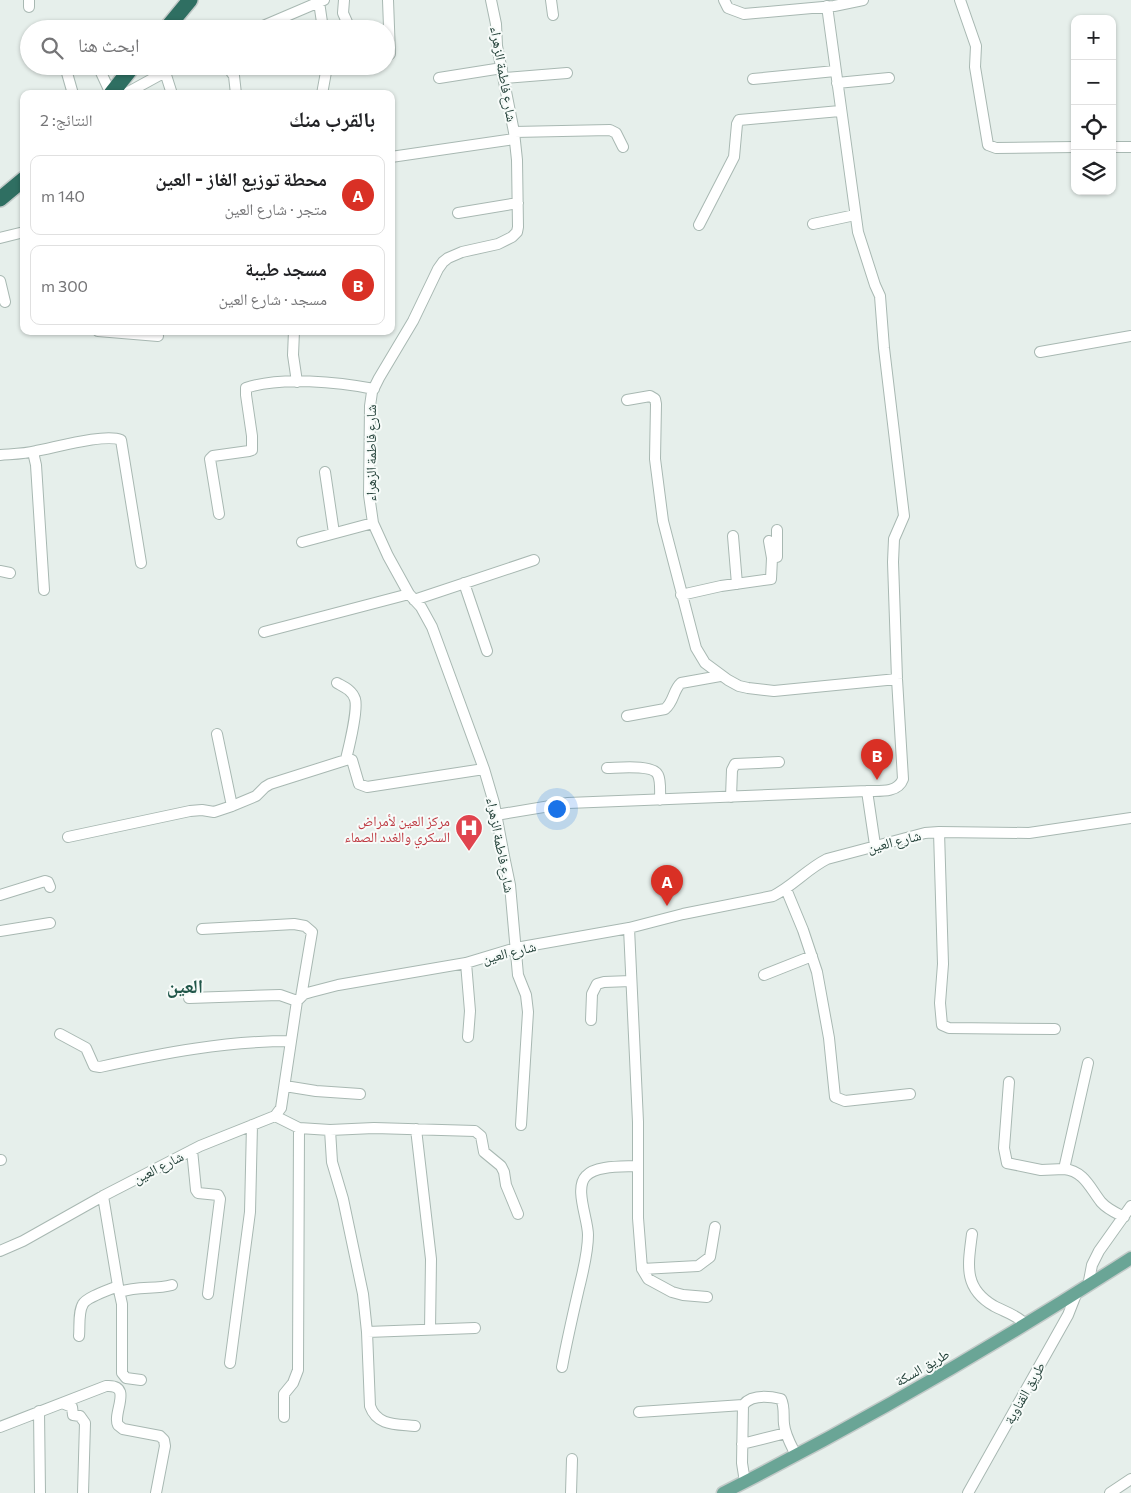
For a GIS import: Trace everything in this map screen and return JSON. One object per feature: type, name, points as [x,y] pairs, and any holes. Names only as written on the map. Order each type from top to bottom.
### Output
[{"type":"highway","points":[[174,20],[190,1]]},
{"type":"highway","points":[[114,90],[126,75]]},
{"type":"highway","points":[[0,199],[20,182]]},
{"type":"main road","name":"طريق السكة","points":[[723,1493],[796,1455],[925,1383],[1083,1289],[1131,1258]]},
{"type":"street","points":[[344,0],[343,13],[346,20]]},
{"type":"street","points":[[388,0],[389,20]]},
{"type":"street","name":"شارع فاطمة الزهراء","points":[[491,0],[517,160],[518,227],[512,237],[498,244],[462,252],[448,258],[438,269],[413,322],[374,389],[370,406],[369,495],[373,523],[388,556],[432,626],[484,769],[496,815],[510,885],[518,975],[526,994],[528,1012],[521,1125]]},
{"type":"street","points":[[552,0],[553,15]]},
{"type":"street","points":[[724,0],[728,8],[744,14],[827,6],[863,0]]},
{"type":"street","points":[[960,0],[976,46],[975,68],[988,145],[996,148],[1071,147]]},
{"type":"street","points":[[277,20],[321,1],[322,20]]},
{"type":"street","points":[[496,815],[568,803],[867,792],[893,790],[901,784],[903,779],[897,679],[894,539],[904,516],[885,358],[880,296],[858,232],[827,6]]},
{"type":"street","points":[[754,79],[835,71]]},
{"type":"street","points":[[439,78],[503,73],[567,73]]},
{"type":"street","points":[[68,75],[72,90]]},
{"type":"street","points":[[102,75],[109,90]]},
{"type":"street","points":[[132,90],[160,75]]},
{"type":"street","points":[[166,75],[171,90]]},
{"type":"street","points":[[233,75],[236,90]]},
{"type":"street","points":[[323,90],[325,75]]},
{"type":"street","points":[[837,83],[889,78]]},
{"type":"street","points":[[699,225],[734,157],[739,120],[840,111]]},
{"type":"street","points":[[395,156],[514,135],[610,130],[616,133],[624,147]]},
{"type":"street","points":[[1116,147],[1131,147]]},
{"type":"street","points":[[458,213],[518,203]]},
{"type":"street","points":[[813,224],[855,215]]},
{"type":"street","points":[[0,236],[20,233]]},
{"type":"street","points":[[0,281],[5,302]]},
{"type":"street","points":[[146,335],[158,336]]},
{"type":"street","points":[[294,335],[293,355],[297,382]]},
{"type":"street","points":[[1040,352],[1131,336]]},
{"type":"street","points":[[219,514],[210,459],[216,455],[249,452],[252,450],[246,388],[261,384],[324,382],[374,389]]},
{"type":"street","points":[[627,400],[650,396],[655,399],[655,459],[663,522],[692,636],[700,657],[705,663],[720,676],[739,686],[758,690],[774,691],[897,679]]},
{"type":"street","points":[[0,455],[33,452],[110,438],[121,440],[141,563]]},
{"type":"street","points":[[33,452],[36,465],[44,590]]},
{"type":"street","points":[[324,472],[334,534]]},
{"type":"street","points":[[302,542],[373,523]]},
{"type":"street","points":[[681,595],[775,578],[777,574],[777,530]]},
{"type":"street","points":[[733,536],[737,584]]},
{"type":"street","points":[[769,541],[772,558],[771,579]]},
{"type":"street","points":[[264,632],[412,597],[464,583],[534,560]]},
{"type":"street","points":[[464,583],[487,651]]},
{"type":"street","points":[[627,716],[665,709],[670,705],[676,687],[681,682],[720,676]]},
{"type":"street","points":[[337,683],[349,689],[355,699],[352,733],[346,759]]},
{"type":"street","points":[[217,734],[232,806]]},
{"type":"street","points":[[68,837],[190,811],[214,812],[256,796],[270,784],[346,759],[352,760],[359,784],[367,788],[484,769]]},
{"type":"street","points":[[731,797],[732,770],[735,764],[779,762]]},
{"type":"street","points":[[607,768],[645,768],[655,771],[658,776],[660,800]]},
{"type":"street","points":[[867,792],[876,845]]},
{"type":"street","name":"شارع العين","points":[[299,999],[311,992],[338,985],[466,963],[516,948],[629,928],[683,914],[766,898],[786,889],[816,864],[827,859],[925,833],[1029,834],[1131,818]]},
{"type":"street","points":[[939,832],[943,964],[940,997],[942,1025],[949,1028],[1055,1029]]},
{"type":"street","points":[[0,894],[45,881],[48,882],[50,887]]},
{"type":"street","points":[[786,889],[817,972],[829,1038],[835,1097],[845,1100],[910,1094]]},
{"type":"street","points":[[0,931],[50,923]]},
{"type":"street","points":[[202,929],[294,924],[305,926],[312,932],[291,1041],[281,1108],[275,1116],[298,1128],[475,1131],[481,1136],[484,1152],[501,1166],[506,1185],[518,1214]]},
{"type":"street","points":[[629,928],[638,1112],[638,1218],[642,1270],[648,1279],[672,1292],[707,1297]]},
{"type":"street","points":[[764,975],[812,956]]},
{"type":"street","points":[[466,963],[470,1011],[468,1037]]},
{"type":"street","points":[[591,1020],[592,994],[597,984],[631,981]]},
{"type":"street","points":[[189,998],[280,995],[299,999]]},
{"type":"street","points":[[60,1034],[86,1048],[94,1066],[100,1067],[187,1049],[241,1042],[291,1041]]},
{"type":"street","points":[[1064,1169],[1088,1063]]},
{"type":"street","points":[[1009,1082],[1004,1148],[1007,1163],[1041,1170],[1070,1169],[1080,1174],[1102,1203],[1124,1218]]},
{"type":"street","points":[[285,1086],[316,1091],[360,1094]]},
{"type":"street","name":"شارع العين","points":[[0,1251],[23,1241],[103,1196],[192,1150],[275,1116]]},
{"type":"street","points":[[230,1363],[250,1212],[252,1125]]},
{"type":"street","points":[[284,1416],[284,1394],[293,1383],[298,1370],[298,1128]]},
{"type":"street","points":[[416,1129],[431,1260],[430,1330]]},
{"type":"street","points":[[330,1130],[332,1162],[341,1193],[363,1294],[367,1332],[369,1400],[372,1411],[379,1420],[384,1422],[415,1426]]},
{"type":"street","points":[[192,1150],[196,1190],[198,1193],[218,1195],[220,1199],[208,1294]]},
{"type":"street","points":[[562,1366],[587,1253],[588,1229],[582,1201],[584,1178],[596,1169],[638,1166]]},
{"type":"street","points":[[103,1196],[123,1310],[122,1373],[126,1378],[141,1380]]},
{"type":"street","name":"طريق القناوية","points":[[968,1493],[1083,1289],[1099,1251],[1131,1206]]},
{"type":"street","points":[[642,1270],[698,1266],[710,1257],[715,1227]]},
{"type":"street","points":[[972,1234],[968,1268],[971,1282],[984,1299],[1025,1324]]},
{"type":"street","points":[[79,1336],[81,1310],[83,1304],[88,1300],[119,1289],[172,1285]]},
{"type":"street","points":[[367,1332],[475,1328]]},
{"type":"street","points":[[0,1427],[106,1386],[114,1386],[118,1389],[121,1397],[116,1416],[118,1426],[123,1429],[160,1436],[164,1440],[165,1446],[156,1493]]},
{"type":"street","points":[[745,1482],[742,1468],[742,1444],[743,1405],[747,1400],[754,1397],[781,1399],[786,1434],[796,1455]]},
{"type":"street","points":[[62,1403],[72,1407],[73,1415],[80,1416],[85,1423],[84,1493]]},
{"type":"street","points":[[639,1412],[743,1405]]},
{"type":"street","points":[[39,1411],[40,1493]]},
{"type":"street","points":[[742,1444],[786,1434]]},
{"type":"street","points":[[571,1493],[572,1459]]},
{"type":"street","points":[[1110,1493],[1131,1480]]},
{"type":"place","name":"مسجد طيبة","points":[[877,780]]},
{"type":"place","name":"مركز العين لأمراض السكري والغدد الصماء","points":[[469,852]]},
{"type":"place","name":"محطة توزيع الغاز - العين","points":[[667,906]]},
{"type":"district","name":"العين","points":[[185,985]]}]
